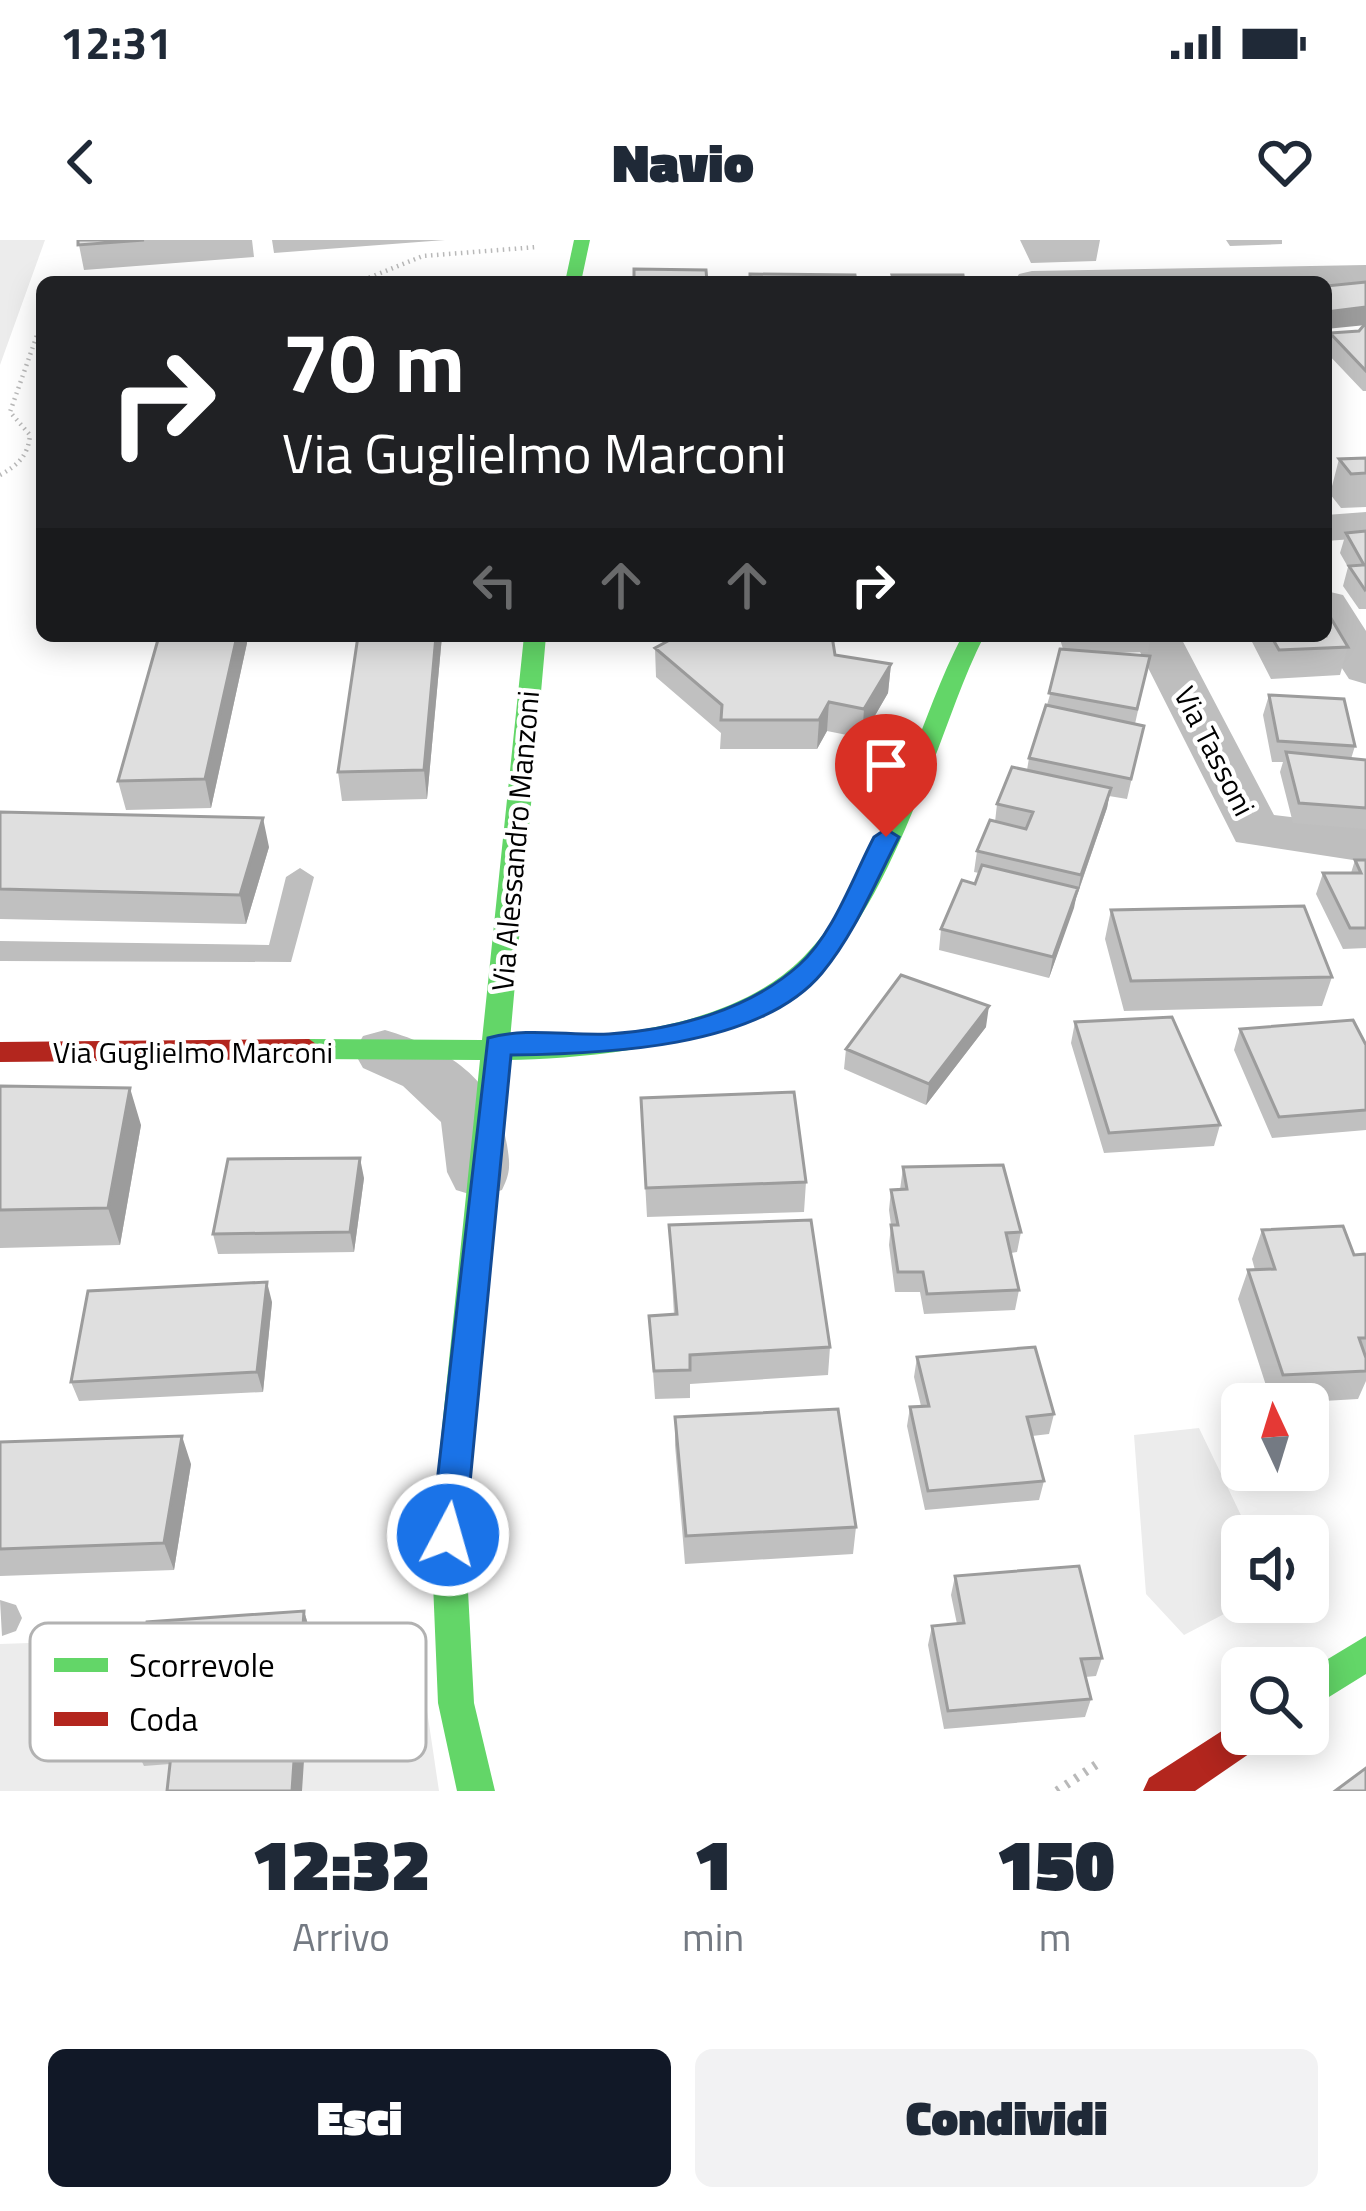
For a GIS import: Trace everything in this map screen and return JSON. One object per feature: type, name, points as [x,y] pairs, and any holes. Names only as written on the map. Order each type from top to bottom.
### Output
[{"type":"street","points":[[575,276],[581,243]]},
{"type":"street","points":[[1332,277],[1366,276]]},
{"type":"street","points":[[1332,528],[1366,525]]},
{"type":"street","points":[[1332,615],[1366,669]]},
{"type":"street","name":"Via Alessandro Manzoni","points":[[476,1791],[456,1703],[448,1535],[534,642]]},
{"type":"street","name":"Via Guglielmo Marconi","points":[[0,1052],[386,1052],[613,1043],[695,1030],[756,1007],[810,971],[835,936],[904,804],[954,671],[970,642]]},
{"type":"street","name":"Via Tassoni","points":[[1159,642],[1256,830],[1366,844]]},
{"type":"street","name":"Via Guglielmo Marconi","points":[[386,1052],[475,1019],[502,964]]},
{"type":"street","name":"Via Alessandro Manzoni","points":[[386,1052],[425,1070],[471,1113],[482,1190]]},
{"type":"street","points":[[1329,1678],[1366,1653]]},
{"type":"street","points":[[1162,1791],[1221,1751]]},
{"type":"lane","points":[[0,951],[281,955],[300,877]]},
{"type":"path","points":[[369,276],[397,260],[426,252],[581,243]]},
{"type":"path","points":[[0,476],[20,464],[30,450],[30,435],[10,412],[36,338]]},
{"type":"shaded area","points":[[0,240],[45,240],[0,365]]},
{"type":"shaded area","points":[[1199,1428],[1221,1474],[1221,1491],[1229,1491],[1241,1515],[1221,1515],[1221,1616],[1184,1635],[1146,1594],[1134,1435]]},
{"type":"shaded area","points":[[30,1643],[30,1761],[426,1761],[426,1704],[439,1791],[0,1791],[0,1644]]},
{"type":"building","points":[[78,240],[144,240],[78,245]]},
{"type":"building","points":[[634,269],[706,270],[706,276],[634,276]]},
{"type":"building","points":[[750,274],[855,276],[750,276]]},
{"type":"building","points":[[1366,282],[1366,307],[1332,311],[1332,285]]},
{"type":"building","points":[[1366,325],[1366,371],[1332,335],[1359,331]]},
{"type":"building","points":[[1366,458],[1366,473],[1351,474],[1339,459]]},
{"type":"building","points":[[1366,531],[1365,590],[1349,566],[1364,565],[1346,533]]},
{"type":"building","points":[[1332,620],[1348,647],[1279,650],[1274,642],[1332,642]]},
{"type":"building","points":[[157,642],[236,642],[205,779],[118,781]]},
{"type":"building","points":[[357,642],[435,642],[424,770],[338,772]]},
{"type":"building","points":[[666,642],[833,642],[835,655],[891,664],[864,709],[829,702],[819,720],[721,720],[722,705],[655,648]]},
{"type":"building","points":[[1060,649],[1150,656],[1137,709],[1049,693]]},
{"type":"building","points":[[1269,695],[1344,699],[1355,746],[1278,741]]},
{"type":"building","points":[[1046,705],[1144,726],[1131,779],[1029,758]]},
{"type":"building","points":[[1286,752],[1366,760],[1366,808],[1299,803]]},
{"type":"building","points":[[1012,767],[1111,788],[1081,875],[977,851],[990,820],[1026,829],[1033,812],[997,804]]},
{"type":"building","points":[[0,812],[263,818],[240,895],[0,889]]},
{"type":"building","points":[[1355,860],[1366,860],[1366,928],[1350,928],[1323,873],[1361,873]]},
{"type":"building","points":[[982,865],[1078,888],[1053,957],[941,929],[962,880],[975,884]]},
{"type":"building","points":[[1304,906],[1332,977],[1131,981],[1111,910]]},
{"type":"building","points":[[901,975],[989,1006],[929,1084],[846,1049]]},
{"type":"building","points":[[1172,1017],[1220,1125],[1109,1133],[1075,1022]]},
{"type":"building","points":[[1353,1020],[1366,1045],[1366,1110],[1279,1117],[1240,1029]]},
{"type":"building","points":[[0,1086],[130,1088],[108,1208],[0,1210]]},
{"type":"building","points":[[794,1092],[806,1182],[646,1188],[641,1098]]},
{"type":"building","points":[[360,1158],[350,1232],[213,1234],[228,1159]]},
{"type":"building","points":[[1003,1165],[1021,1232],[1006,1233],[1019,1290],[927,1294],[923,1272],[898,1272],[891,1225],[898,1225],[891,1190],[907,1189],[903,1167]]},
{"type":"building","points":[[811,1220],[830,1347],[690,1355],[690,1370],[654,1371],[649,1316],[677,1314],[669,1225]]},
{"type":"building","points":[[1343,1226],[1354,1255],[1366,1254],[1366,1338],[1359,1338],[1366,1371],[1283,1375],[1248,1270],[1275,1269],[1262,1230]]},
{"type":"building","points":[[267,1282],[257,1372],[71,1382],[88,1291]]},
{"type":"building","points":[[1035,1347],[1054,1414],[1027,1417],[1044,1481],[928,1491],[910,1407],[929,1406],[917,1357]]},
{"type":"building","points":[[838,1409],[856,1527],[686,1536],[675,1417]]},
{"type":"building","points":[[182,1436],[164,1543],[0,1549],[0,1442]]},
{"type":"building","points":[[1079,1566],[1102,1658],[1081,1659],[1091,1699],[948,1711],[932,1626],[964,1623],[955,1576]]},
{"type":"building","points":[[304,1611],[303,1623],[147,1622]]},
{"type":"building","points":[[170,1761],[294,1761],[292,1791],[167,1791]]},
{"type":"building","points":[[1366,1768],[1366,1791],[1335,1791]]},
{"type":"traffic: fast","points":[[574,276],[582,240]]},
{"type":"traffic: fast","points":[[476,1791],[456,1703],[448,1535],[534,642]]},
{"type":"traffic: fast","points":[[309,1049],[517,1050],[594,1045],[669,1033],[737,1013],[794,981],[835,936],[871,872],[970,642]]},
{"type":"traffic: fast","points":[[1329,1678],[1366,1653]]},
{"type":"traffic: jam","points":[[0,1052],[309,1049]]},
{"type":"traffic: jam","points":[[1162,1791],[1221,1751]]},
{"type":"route","points":[[448,1535],[498,1046],[613,1043],[695,1030],[756,1007],[810,971],[835,936],[886,837]]}]
